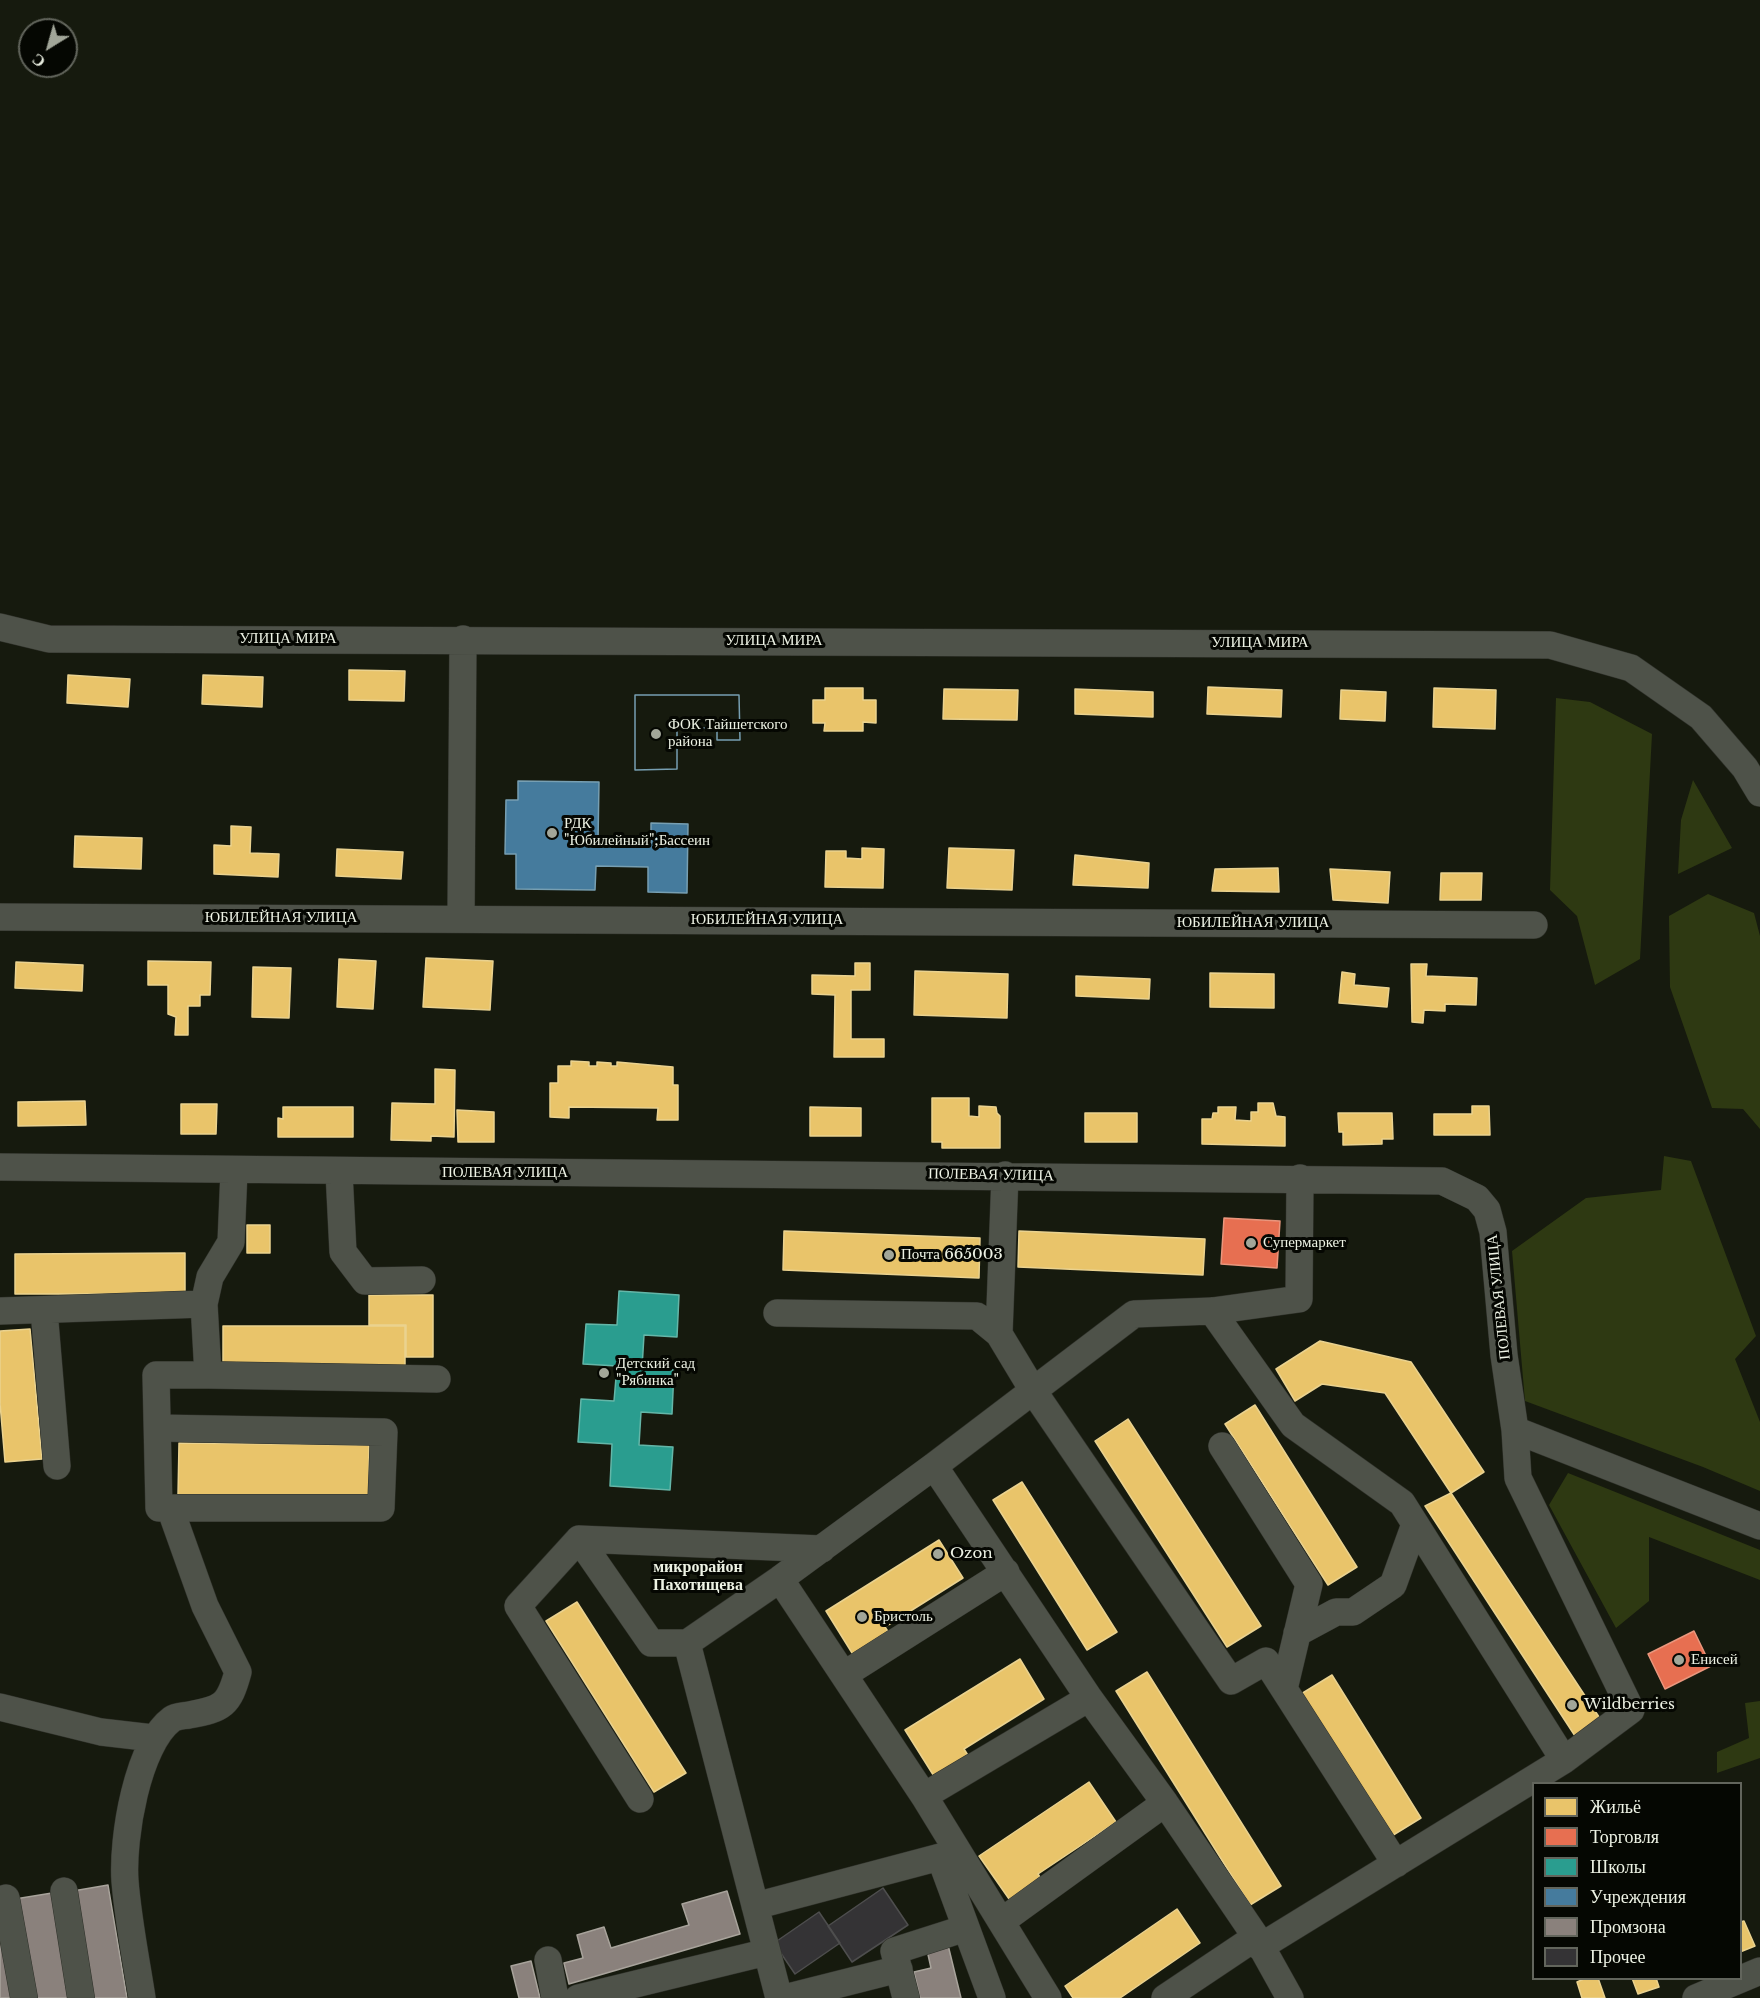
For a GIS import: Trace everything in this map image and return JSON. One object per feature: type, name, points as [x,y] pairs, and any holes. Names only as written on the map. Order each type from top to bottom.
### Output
[{"type":"street","name":"УЛИЦА МИРА","points":[[0,627],[49,639],[1550,645],[1631,668],[1701,717],[1745,768],[1760,793]]},
{"type":"street","points":[[461,918],[463,639]]},
{"type":"street","name":"ЮБИЛЕЙНАЯ УЛИЦА","points":[[0,917],[1534,925]]},
{"type":"street","name":"ПОЛЕВАЯ УЛИЦА","points":[[0,1167],[1442,1181],[1477,1198],[1487,1210],[1493,1232],[1504,1355],[1515,1430],[1518,1478],[1631,1710],[1564,1760]]},
{"type":"street","points":[[208,1375],[204,1304],[210,1276],[231,1242],[234,1171]]},
{"type":"street","points":[[339,1172],[343,1252],[365,1281],[422,1280]]},
{"type":"street","points":[[999,1334],[1005,1175]]},
{"type":"street","points":[[579,1539],[651,1643],[687,1643],[780,1580],[1034,1392],[1134,1314],[1212,1311],[1299,1299],[1300,1178]]},
{"type":"street","points":[[0,1311],[204,1304]]},
{"type":"street","points":[[44,1310],[57,1466]]},
{"type":"street","points":[[1165,1998],[1396,1864],[1564,1760],[1402,1503],[1293,1425],[1212,1311]]},
{"type":"street","points":[[777,1313],[976,1316],[999,1334],[1034,1392],[1232,1681],[1266,1661],[1396,1864]]},
{"type":"street","points":[[158,1428],[384,1432],[381,1508],[159,1508],[156,1375],[437,1379]]},
{"type":"street","points":[[1515,1430],[1760,1527]]},
{"type":"street","points":[[1222,1446],[1309,1584],[1284,1689]]},
{"type":"street","points":[[934,1466],[1089,1698],[1165,1803],[1258,1942],[1290,1998]]},
{"type":"street","points":[[142,1998],[125,1879],[130,1812],[142,1767],[153,1738],[173,1718],[212,1711],[231,1698],[238,1672],[205,1606],[170,1508]]},
{"type":"street","points":[[1297,1633],[1336,1611],[1353,1612],[1393,1585],[1415,1524]]},
{"type":"street","points":[[579,1539],[822,1549]]},
{"type":"street","points":[[579,1539],[518,1606],[640,1799]]},
{"type":"street","points":[[845,1674],[1006,1572]]},
{"type":"street","points":[[780,1580],[845,1674],[924,1796],[1048,1998]]},
{"type":"street","points":[[687,1643],[779,1998]]},
{"type":"street","points":[[924,1796],[1089,1698]]},
{"type":"street","points":[[0,1707],[101,1732],[153,1738]]},
{"type":"street","points":[[1002,1921],[1165,1803]]},
{"type":"street","points":[[755,1906],[940,1857],[992,1998]]},
{"type":"street","points":[[64,1891],[81,1998]]},
{"type":"street","points":[[6,1898],[24,1998]]},
{"type":"street","points":[[906,1998],[894,1951],[966,1928]]},
{"type":"street","points":[[579,1998],[767,1952]]},
{"type":"street","points":[[548,1960],[555,1998]]},
{"type":"street","points":[[784,1998],[899,1969]]},
{"type":"street","points":[[1742,1978],[1760,1971]]},
{"type":"street","points":[[1695,1998],[1738,1980]]},
{"type":"green space","points":[[1556,698],[1590,702],[1652,734],[1640,959],[1595,985],[1577,916],[1550,890]]},
{"type":"green space","points":[[1693,780],[1732,848],[1678,874],[1681,820]]},
{"type":"green space","points":[[1708,894],[1754,913],[1760,936],[1760,1129],[1743,1109],[1712,1108],[1670,987],[1669,916]]},
{"type":"green space","points":[[1664,1156],[1691,1161],[1756,1336],[1735,1359],[1760,1422],[1760,1491],[1703,1467],[1525,1401],[1512,1251],[1586,1198],[1661,1190]]},
{"type":"green space","points":[[1568,1473],[1760,1550],[1760,1580],[1649,1537],[1649,1601],[1616,1628],[1549,1505]]},
{"type":"green space","points":[[1760,1701],[1760,1758],[1717,1773],[1717,1752],[1749,1738],[1745,1703]]},
{"type":"building: Жильё","points":[[349,670],[405,671],[404,701],[349,700]]},
{"type":"building: Жильё","points":[[68,675],[130,679],[128,707],[67,703]]},
{"type":"building: Жильё","points":[[203,675],[263,677],[262,707],[202,704]]},
{"type":"building: Жильё","points":[[1208,687],[1282,690],[1281,717],[1207,714]]},
{"type":"building: Жильё","points":[[825,688],[863,688],[863,700],[876,700],[876,723],[863,722],[863,731],[824,731],[825,723],[813,723],[813,700],[825,700]]},
{"type":"building: Жильё","points":[[1434,688],[1496,690],[1495,729],[1433,727]]},
{"type":"building: Жильё","points":[[944,689],[1018,690],[1017,720],[943,719]]},
{"type":"building: Жильё","points":[[1075,689],[1153,692],[1153,717],[1075,714]]},
{"type":"building: Жильё","points":[[1341,690],[1386,692],[1385,721],[1340,719]]},
{"type":"building: Жильё","points":[[231,826],[251,827],[250,853],[279,854],[278,877],[214,874],[214,845],[231,846]]},
{"type":"building: Жильё","points":[[75,836],[142,838],[141,869],[74,867]]},
{"type":"building: Жильё","points":[[862,848],[884,849],[883,888],[825,887],[826,851],[846,851],[846,858],[862,859]]},
{"type":"building: Жильё","points":[[949,848],[1014,850],[1012,890],[947,888]]},
{"type":"building: Жильё","points":[[337,849],[403,852],[401,879],[336,876]]},
{"type":"building: Жильё","points":[[1075,855],[1149,863],[1148,888],[1073,885]]},
{"type":"building: Жильё","points":[[1278,868],[1279,892],[1212,891],[1215,869]]},
{"type":"building: Жильё","points":[[1330,869],[1390,872],[1388,903],[1333,900]]},
{"type":"building: Жильё","points":[[1441,873],[1482,873],[1481,900],[1440,900]]},
{"type":"building: Жильё","points":[[426,958],[493,961],[490,1010],[423,1007]]},
{"type":"building: Жильё","points":[[339,959],[376,961],[373,1009],[337,1007]]},
{"type":"building: Жильё","points":[[148,961],[211,962],[210,995],[200,995],[200,1006],[188,1006],[188,1035],[175,1035],[176,1017],[168,1014],[168,985],[148,985]]},
{"type":"building: Жильё","points":[[16,962],[83,965],[82,991],[15,988]]},
{"type":"building: Жильё","points":[[855,963],[870,963],[870,990],[851,990],[851,1039],[884,1039],[884,1057],[834,1057],[835,995],[812,994],[812,975],[855,976]]},
{"type":"building: Жильё","points":[[1411,964],[1427,964],[1426,976],[1477,978],[1476,1005],[1445,1004],[1445,1011],[1424,1010],[1423,1023],[1412,1022]]},
{"type":"building: Жильё","points":[[253,967],[291,968],[289,1018],[252,1017]]},
{"type":"building: Жильё","points":[[915,971],[1008,974],[1007,1018],[914,1015]]},
{"type":"building: Жильё","points":[[1342,972],[1355,974],[1354,985],[1389,988],[1387,1007],[1339,1003]]},
{"type":"building: Жильё","points":[[1210,973],[1274,974],[1274,1008],[1210,1007]]},
{"type":"building: Жильё","points":[[1076,976],[1150,979],[1149,999],[1076,996]]},
{"type":"building: Жильё","points":[[571,1061],[589,1062],[589,1066],[597,1066],[597,1062],[617,1066],[617,1062],[673,1067],[673,1085],[678,1085],[678,1120],[657,1120],[658,1108],[569,1107],[569,1118],[550,1117],[550,1083],[558,1083],[558,1066],[571,1066]]},
{"type":"building: Жильё","points":[[435,1069],[455,1070],[454,1137],[431,1136],[431,1141],[391,1140],[392,1103],[435,1104]]},
{"type":"building: Жильё","points":[[932,1098],[969,1098],[969,1116],[979,1117],[979,1106],[996,1107],[1000,1116],[1000,1148],[942,1148],[942,1142],[932,1142]]},
{"type":"building: Жильё","points":[[85,1101],[86,1125],[18,1126],[18,1102]]},
{"type":"building: Жильё","points":[[1258,1103],[1273,1103],[1276,1116],[1285,1117],[1285,1146],[1202,1144],[1202,1119],[1212,1119],[1213,1113],[1218,1113],[1218,1107],[1236,1107],[1235,1120],[1251,1121],[1251,1112],[1258,1112]]},
{"type":"building: Жильё","points":[[181,1104],[217,1104],[216,1134],[181,1134]]},
{"type":"building: Жильё","points":[[1472,1106],[1489,1106],[1490,1135],[1434,1135],[1434,1114],[1472,1114]]},
{"type":"building: Жильё","points":[[283,1107],[353,1107],[353,1137],[278,1137],[278,1118],[283,1119]]},
{"type":"building: Жильё","points":[[810,1107],[861,1108],[861,1136],[810,1136]]},
{"type":"building: Жильё","points":[[457,1110],[494,1112],[494,1142],[458,1142]]},
{"type":"building: Жильё","points":[[1085,1113],[1137,1113],[1137,1142],[1085,1142]]},
{"type":"building: Жильё","points":[[1338,1113],[1392,1113],[1393,1139],[1382,1139],[1382,1144],[1343,1145],[1343,1132],[1339,1132]]},
{"type":"building: Жильё","points":[[247,1225],[270,1225],[270,1253],[247,1253]]},
{"type":"building: Жильё","points":[[784,1231],[980,1238],[979,1278],[783,1270]]},
{"type":"building: Жильё","points":[[1019,1231],[1205,1239],[1203,1275],[1018,1267]]},
{"type":"building: Жильё","points":[[185,1253],[185,1294],[15,1294],[15,1254]]},
{"type":"building: Жильё","points":[[369,1295],[433,1295],[433,1357],[406,1357],[406,1325],[369,1325]]},
{"type":"building: Жильё","points":[[223,1326],[405,1326],[405,1370],[223,1370]]},
{"type":"building: Жильё","points":[[30,1329],[42,1459],[5,1462],[0,1403],[0,1331]]},
{"type":"building: Жильё","points":[[1320,1341],[1411,1362],[1484,1472],[1451,1493],[1385,1393],[1322,1384],[1295,1401],[1276,1369]]},
{"type":"building: Жильё","points":[[1255,1405],[1357,1567],[1328,1585],[1225,1424]]},
{"type":"building: Жильё","points":[[1128,1419],[1261,1626],[1227,1647],[1095,1441]]},
{"type":"building: Жильё","points":[[179,1443],[369,1445],[369,1496],[178,1495]]},
{"type":"building: Жильё","points":[[1022,1482],[1117,1632],[1087,1650],[993,1500]]},
{"type":"building: Жильё","points":[[1451,1493],[1603,1723],[1577,1739],[1425,1506]]},
{"type":"building: Жильё","points":[[939,1540],[963,1578],[885,1627],[893,1639],[857,1661],[826,1611]]},
{"type":"building: Жильё","points":[[577,1602],[686,1773],[654,1792],[546,1621]]},
{"type":"building: Жильё","points":[[1020,1659],[1044,1699],[964,1749],[971,1760],[937,1781],[905,1730]]},
{"type":"building: Жильё","points":[[1147,1672],[1281,1886],[1250,1905],[1116,1691]]},
{"type":"building: Жильё","points":[[1332,1675],[1421,1818],[1390,1837],[1301,1694]]},
{"type":"building: Жильё","points":[[1089,1782],[1116,1822],[1038,1874],[1045,1885],[1014,1906],[979,1856]]},
{"type":"building: Жильё","points":[[1177,1909],[1200,1943],[1120,1998],[1073,1998],[1065,1986]]},
{"type":"building: Жильё","points":[[1744,1921],[1755,1946],[1742,1951],[1742,1922]]},
{"type":"building: Жильё","points":[[1599,1980],[1605,1998],[1582,1998],[1577,1982]]},
{"type":"building: Жильё","points":[[1633,1980],[1657,1980],[1659,1987],[1638,1994]]},
{"type":"building: Торговля","name":"Супермаркет","points":[[1224,1218],[1280,1221],[1277,1268],[1221,1264]]},
{"type":"building: Торговля","name":"Енисей","points":[[1694,1631],[1711,1666],[1665,1689],[1648,1654]]},
{"type":"building: Школы","points":[[619,1291],[679,1295],[677,1337],[644,1335],[642,1368],[674,1370],[672,1414],[641,1412],[639,1445],[673,1447],[670,1490],[610,1486],[612,1444],[578,1442],[581,1399],[614,1401],[617,1366],[583,1364],[586,1324],[617,1325]]},
{"type":"building: Учреждения","name":"ФОК Тайшетского района","points":[[635,695],[739,695],[740,740],[717,740],[717,728],[677,728],[677,769],[635,770]]},
{"type":"building: Учреждения","name":"ФОК Тайшетского района","points":[[635,695],[739,695],[740,740],[717,740],[717,728],[677,728],[677,769],[635,770]]},
{"type":"building: Учреждения","name":"РДК \"Юбилейный\";Бассеин","points":[[518,781],[599,782],[598,842],[651,843],[651,823],[688,824],[687,893],[648,892],[648,867],[596,866],[595,890],[516,889],[516,854],[505,854],[506,800],[518,800]]},
{"type":"building: Промзона","points":[[108,1885],[127,1998],[90,1998],[73,1891]]},
{"type":"building: Промзона","points":[[727,1891],[740,1934],[569,1984],[564,1963],[583,1958],[577,1935],[604,1927],[611,1948],[689,1925],[682,1904]]},
{"type":"building: Промзона","points":[[52,1893],[69,1998],[32,1998],[15,1899]]},
{"type":"building: Промзона","points":[[0,1938],[14,1998],[0,1998]]},
{"type":"building: Промзона","points":[[948,1945],[961,1998],[920,1998],[914,1972],[931,1968],[927,1950]]},
{"type":"building: Промзона","points":[[531,1961],[540,1998],[519,1998],[511,1966]]},
{"type":"building: Прочее","points":[[883,1888],[908,1925],[852,1962],[828,1926]]},
{"type":"building: Прочее","points":[[819,1912],[840,1943],[795,1974],[774,1943]]},
{"type":"place","name":"ФОК Тайшетского района","points":[[656,734]]},
{"type":"place","name":"РДК \"Юбилейный\";Бассеин","points":[[552,833]]},
{"type":"place","name":"Супермаркет","points":[[1251,1243]]},
{"type":"place","name":"Почта 665003","points":[[889,1255]]},
{"type":"place","name":"Детский сад \"Рябинка\"","points":[[604,1373]]},
{"type":"place","name":"Ozon","points":[[938,1554]]},
{"type":"place","name":"Бристоль","points":[[862,1617]]},
{"type":"place","name":"Енисей","points":[[1679,1660]]},
{"type":"place","name":"Wildberries","points":[[1572,1705]]},
{"type":"district","name":"микрорайон Пахотищева","points":[[698,1576]]}]
